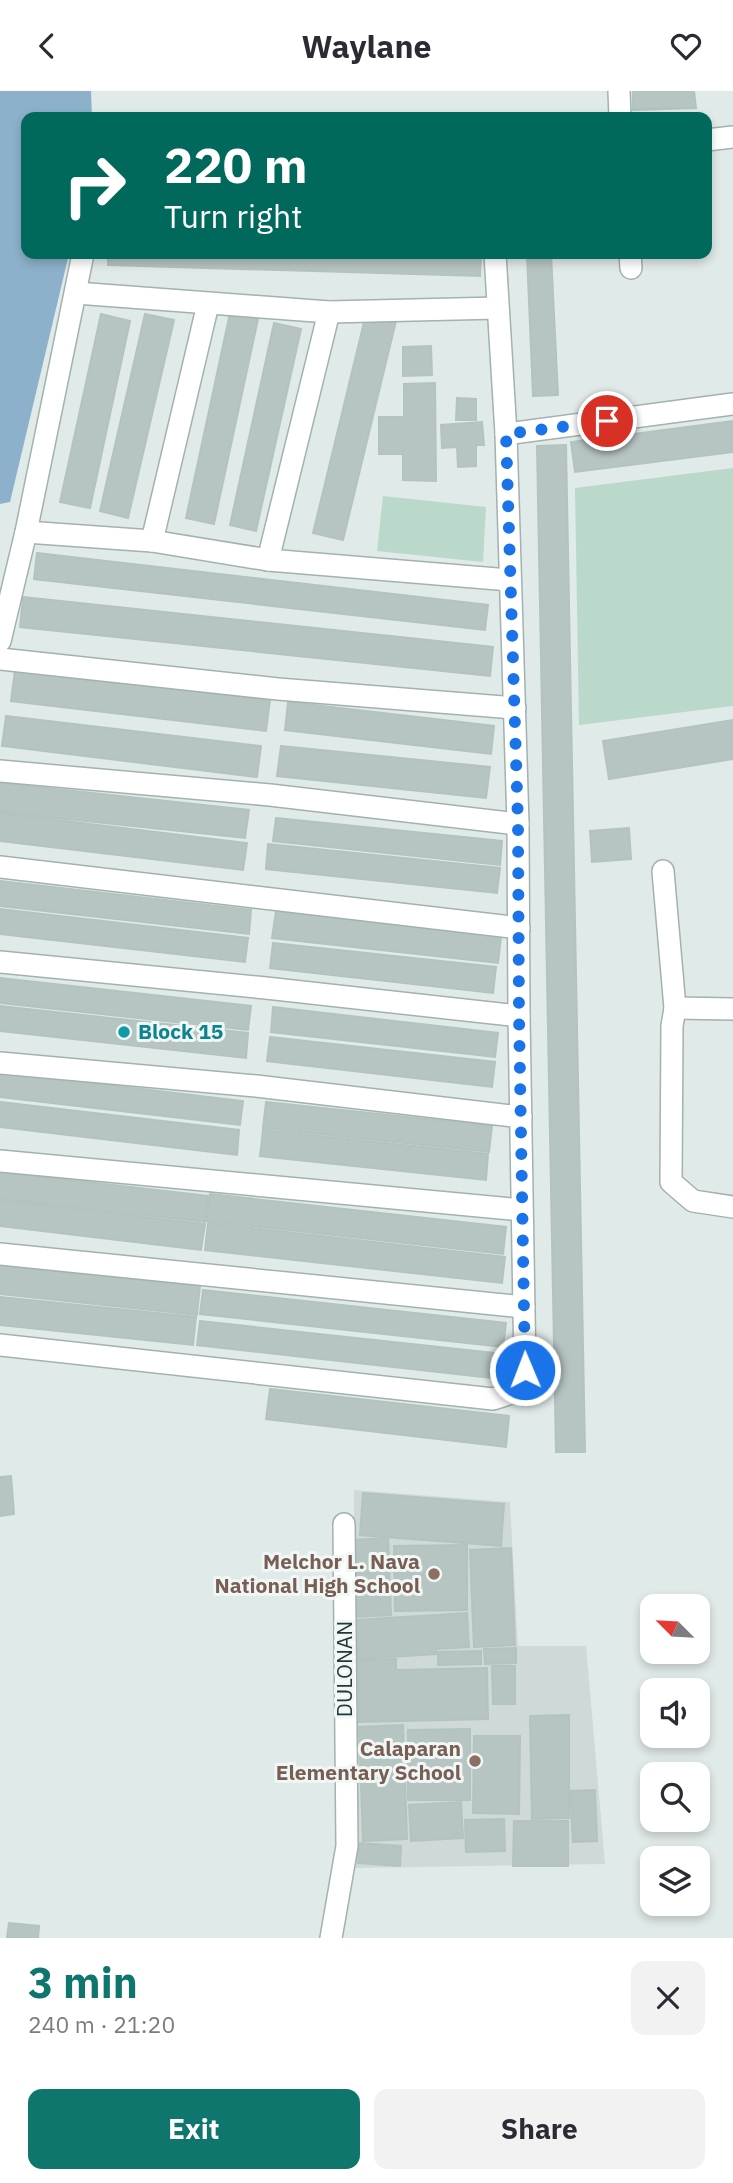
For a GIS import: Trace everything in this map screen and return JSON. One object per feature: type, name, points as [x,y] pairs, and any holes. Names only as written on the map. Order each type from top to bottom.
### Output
[{"type":"street","points":[[619,91],[620,112]]},
{"type":"street","points":[[712,139],[733,137]]},
{"type":"street","points":[[0,641],[26,532],[82,259]]},
{"type":"street","points":[[0,1345],[494,1399],[515,1392],[525,1370],[518,824],[506,434],[495,259]]},
{"type":"street","points":[[76,293],[329,312],[498,308]]},
{"type":"street","points":[[152,541],[208,304]]},
{"type":"street","points":[[268,560],[329,312]]},
{"type":"street","points":[[506,434],[733,404]]},
{"type":"street","points":[[26,532],[152,541],[268,560],[510,580]]},
{"type":"street","points":[[0,659],[278,689],[515,708]]},
{"type":"street","points":[[0,772],[270,795],[518,824]]},
{"type":"street","points":[[0,867],[519,928]]},
{"type":"street","points":[[663,871],[675,1008],[672,1026],[671,1182],[693,1201],[733,1207]]},
{"type":"street","points":[[0,961],[519,1016]]},
{"type":"street","points":[[675,1008],[733,1009]]},
{"type":"street","points":[[0,1063],[256,1086],[521,1117]]},
{"type":"street","points":[[0,1161],[522,1210]]},
{"type":"street","points":[[0,1254],[524,1307]]},
{"type":"street","name":"DULONAN","points":[[331,1938],[347,1846],[344,1524]]},
{"type":"shaded area","name":"Calaparan Elementary School","points":[[354,1490],[510,1502],[518,1646],[586,1646],[605,1864],[354,1868]]},
{"type":"green space","points":[[733,468],[733,706],[579,725],[575,488]]},
{"type":"green space","points":[[383,496],[486,507],[483,562],[377,551]]},
{"type":"water","points":[[0,91],[91,91],[92,112],[21,112],[21,259],[68,259],[10,502],[0,504]]},
{"type":"building","points":[[633,91],[694,91],[696,108],[633,110]]},
{"type":"building","points":[[108,259],[481,259],[480,276],[108,265]]},
{"type":"building","points":[[527,259],[551,259],[558,395],[533,396]]},
{"type":"building","points":[[230,313],[258,319],[214,524],[186,518]]},
{"type":"building","points":[[101,314],[130,321],[90,508],[60,502]]},
{"type":"building","points":[[145,314],[174,320],[128,518],[100,511]]},
{"type":"building","points":[[366,314],[396,321],[343,540],[313,533]]},
{"type":"building","points":[[274,323],[301,329],[256,531],[230,525]]},
{"type":"building","points":[[431,346],[432,375],[403,376],[403,347]]},
{"type":"building","points":[[435,383],[436,481],[403,480],[403,454],[379,454],[379,417],[404,417],[404,384]]},
{"type":"building","points":[[457,398],[476,399],[476,420],[456,420]]},
{"type":"building","points":[[733,421],[733,452],[575,472],[571,442]]},
{"type":"building","points":[[482,422],[484,445],[476,445],[476,466],[458,467],[457,447],[442,448],[441,425]]},
{"type":"building","points":[[566,445],[585,1452],[556,1452],[537,446]]},
{"type":"building","points":[[37,553],[488,605],[485,630],[34,579]]},
{"type":"building","points":[[23,597],[493,647],[490,676],[20,627]]},
{"type":"building","points":[[15,670],[270,700],[266,731],[11,701]]},
{"type":"building","points":[[288,702],[494,726],[491,754],[285,730]]},
{"type":"building","points":[[6,716],[261,746],[257,777],[2,746]]},
{"type":"building","points":[[733,720],[733,759],[609,779],[603,741]]},
{"type":"building","points":[[281,746],[490,767],[486,798],[277,776]]},
{"type":"building","points":[[0,783],[249,810],[245,838],[0,812]]},
{"type":"building","points":[[0,813],[247,843],[243,870],[0,841]]},
{"type":"building","points":[[276,818],[502,841],[500,865],[273,841]]},
{"type":"building","points":[[629,828],[631,859],[592,862],[590,831]]},
{"type":"building","points":[[268,844],[500,868],[497,893],[266,869]]},
{"type":"building","points":[[0,881],[251,910],[249,934],[0,906]]},
{"type":"building","points":[[0,909],[248,938],[245,962],[0,934]]},
{"type":"building","points":[[276,911],[501,936],[498,963],[272,938]]},
{"type":"building","points":[[273,943],[496,967],[493,993],[270,968]]},
{"type":"building","points":[[0,978],[251,1006],[248,1030],[0,1003]]},
{"type":"building","name":"Block 15","points":[[0,1006],[248,1033],[246,1058],[0,1031]]},
{"type":"building","points":[[273,1007],[498,1033],[495,1057],[271,1032]]},
{"type":"building","points":[[270,1037],[495,1062],[492,1087],[267,1061]]},
{"type":"building","points":[[0,1072],[243,1101],[240,1125],[0,1097]]},
{"type":"building","points":[[0,1102],[239,1130],[237,1155],[0,1127]]},
{"type":"building","points":[[266,1102],[492,1126],[489,1152],[263,1128]]},
{"type":"building","points":[[263,1130],[488,1154],[486,1180],[260,1156]]},
{"type":"building","points":[[0,1172],[208,1196],[205,1222],[0,1199]]},
{"type":"building","points":[[210,1194],[506,1227],[503,1254],[206,1221]]},
{"type":"building","points":[[0,1200],[205,1224],[201,1250],[0,1226]]},
{"type":"building","points":[[208,1223],[505,1257],[502,1283],[205,1250]]},
{"type":"building","points":[[0,1265],[200,1286],[197,1315],[0,1294]]},
{"type":"building","points":[[203,1290],[506,1323],[503,1347],[200,1314]]},
{"type":"building","points":[[0,1297],[196,1317],[193,1345],[0,1325]]},
{"type":"building","points":[[200,1321],[503,1354],[500,1379],[197,1345]]},
{"type":"building","points":[[270,1389],[509,1416],[506,1447],[266,1419]]},
{"type":"building","points":[[11,1476],[14,1514],[0,1516],[0,1477]]},
{"type":"building","points":[[363,1493],[504,1504],[501,1546],[360,1535]]},
{"type":"building","points":[[388,1538],[391,1615],[353,1617],[350,1540]]},
{"type":"building","points":[[467,1545],[467,1610],[395,1611],[394,1546]]},
{"type":"building","points":[[511,1548],[515,1645],[474,1647],[470,1550]]},
{"type":"building","points":[[467,1613],[469,1647],[436,1649],[436,1654],[358,1659],[356,1620]]},
{"type":"building","points":[[516,1648],[516,1663],[485,1664],[484,1649]]},
{"type":"building","points":[[481,1651],[481,1664],[438,1665],[438,1652]]},
{"type":"building","points":[[396,1659],[396,1670],[487,1668],[488,1719],[359,1722],[358,1660]]},
{"type":"building","points":[[492,1666],[515,1666],[515,1704],[493,1704]]},
{"type":"building","points":[[569,1715],[569,1818],[532,1819],[530,1716]]},
{"type":"building","points":[[403,1725],[407,1839],[363,1841],[359,1727]]},
{"type":"building","points":[[470,1729],[470,1800],[408,1800],[408,1730]]},
{"type":"building","points":[[474,1736],[520,1736],[519,1814],[473,1813]]},
{"type":"building","points":[[595,1790],[597,1841],[573,1842],[570,1791]]},
{"type":"building","points":[[461,1802],[463,1838],[411,1841],[409,1805]]},
{"type":"building","points":[[504,1819],[505,1851],[466,1852],[465,1820]]},
{"type":"building","points":[[514,1821],[568,1821],[568,1866],[513,1866]]},
{"type":"building","points":[[359,1843],[401,1846],[400,1866],[358,1863]]},
{"type":"building","points":[[9,1923],[39,1926],[38,1938],[7,1938]]},
{"type":"place","name":"Block 15","points":[[124,1032]]},
{"type":"place","name":"Melchor L. Nava National High School","points":[[434,1574]]},
{"type":"place","name":"Calaparan Elementary School","points":[[475,1761]]},
{"type":"route","points":[[525,1370],[518,824],[506,434],[607,421]]}]
